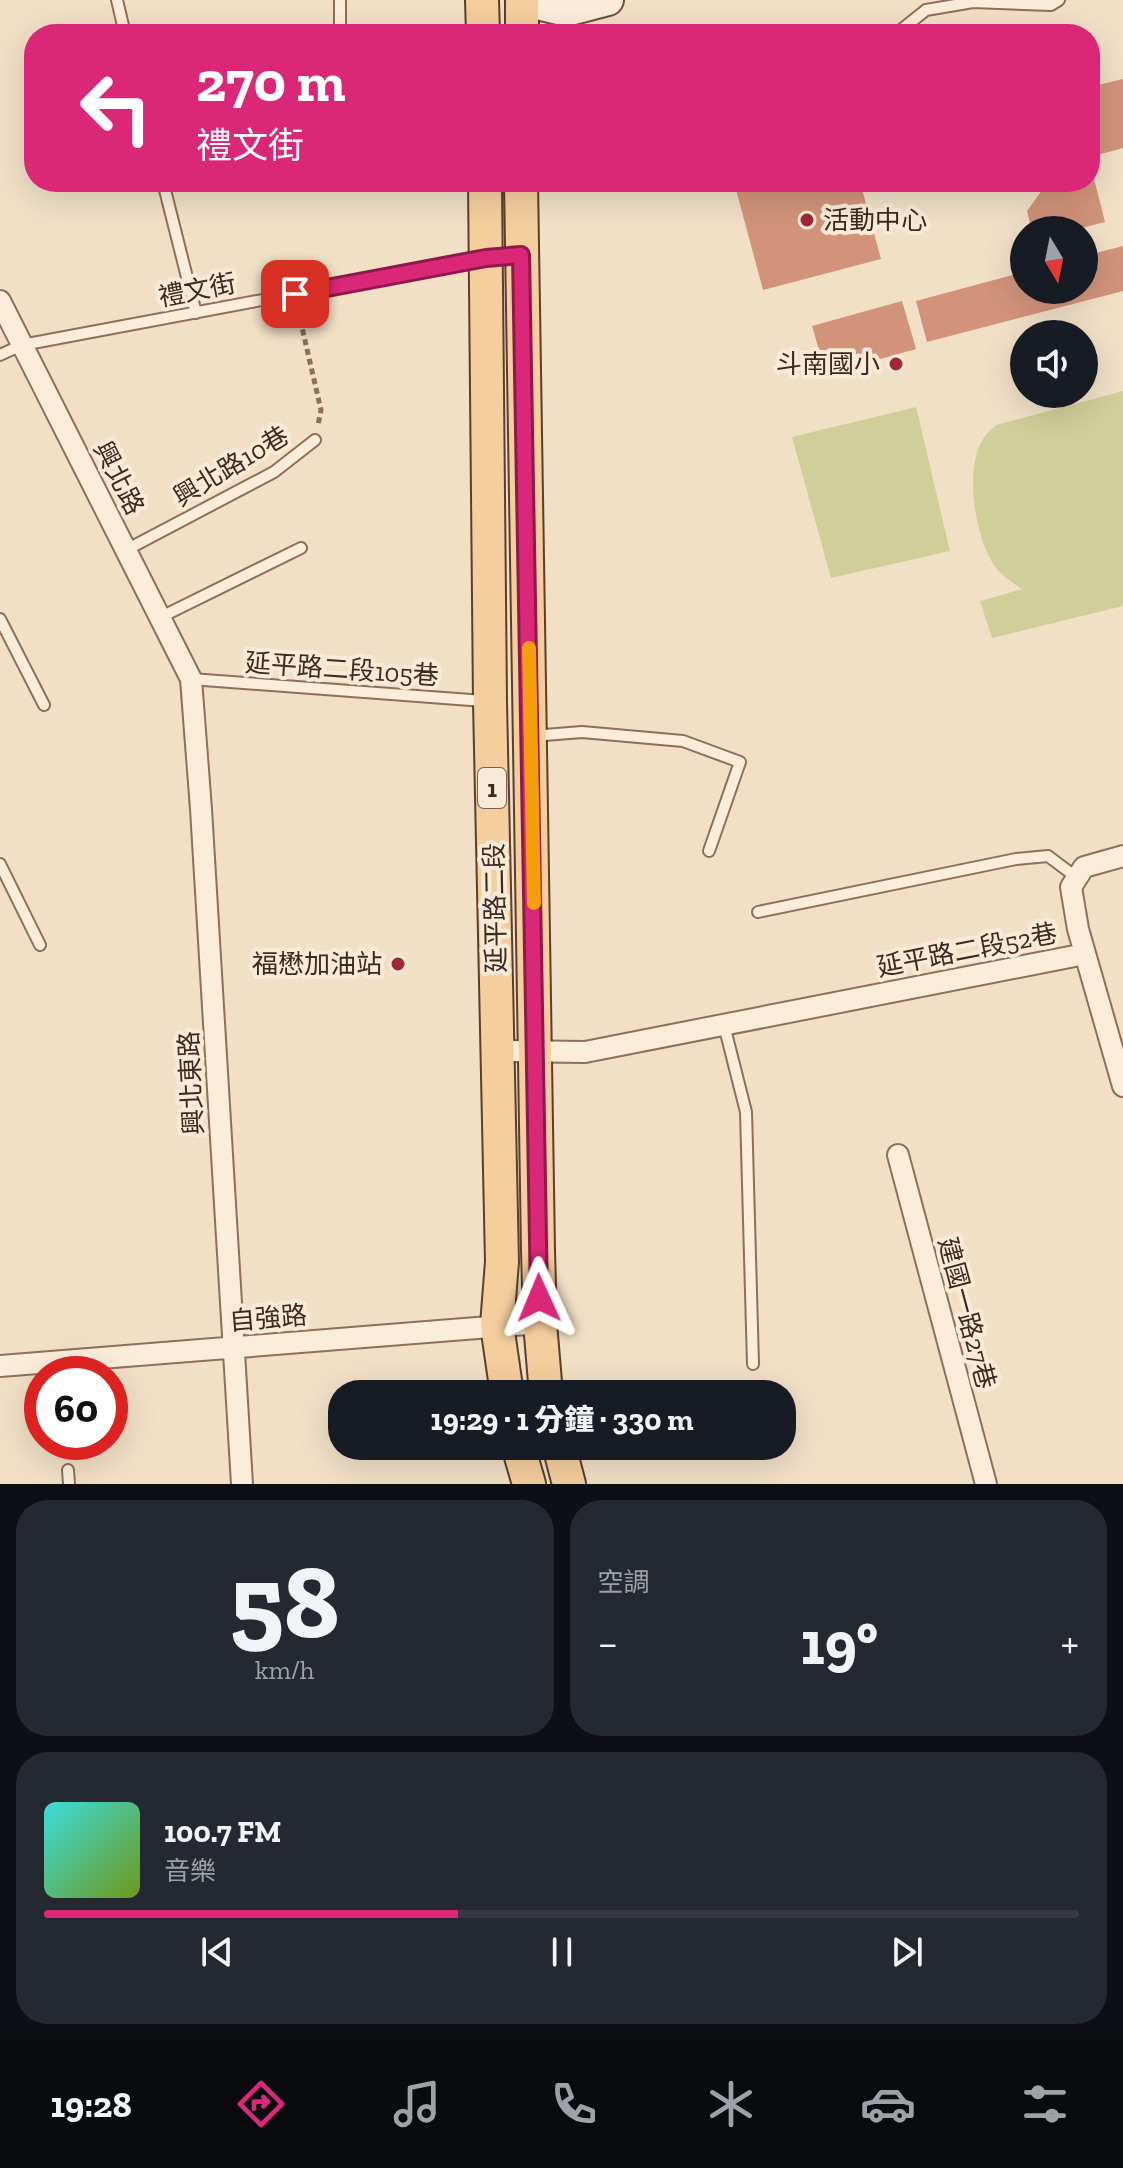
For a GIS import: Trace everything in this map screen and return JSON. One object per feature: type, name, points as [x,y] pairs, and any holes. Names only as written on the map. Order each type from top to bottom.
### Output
[{"type":"main road","points":[[482,0],[483,24]]},
{"type":"main road","points":[[522,24],[521,0],[566,11],[608,0]]},
{"type":"main road","name":"延平路二段","points":[[485,192],[490,702],[502,1262],[497,1325],[505,1380]]},
{"type":"main road","name":"延平路二段","points":[[521,192],[540,1323],[545,1380]]},
{"type":"main road","points":[[489,496],[526,497]]},
{"type":"main road","points":[[522,1460],[529,1484]]},
{"type":"main road","points":[[563,1460],[569,1484]]},
{"type":"street","name":"興北路","points":[[0,301],[191,679]]},
{"type":"street","name":"興北東路","points":[[191,679],[242,1484]]},
{"type":"street","points":[[1085,954],[1071,887],[1084,867],[1123,856]]},
{"type":"street","name":"延平路二段52巷","points":[[498,1051],[585,1052],[1085,954],[1123,1086]]},
{"type":"street","name":"建國一路27巷","points":[[898,1155],[986,1484]]},
{"type":"street","name":"自強路","points":[[0,1366],[540,1323]]},
{"type":"lane","points":[[117,0],[123,24]]},
{"type":"lane","points":[[340,0],[340,24]]},
{"type":"lane","points":[[908,24],[926,10],[973,2],[1051,5],[1059,0]]},
{"type":"lane","points":[[166,192],[196,313]]},
{"type":"lane","name":"禮文街","points":[[0,355],[22,345],[486,258],[521,255]]},
{"type":"lane","name":"興北路10巷","points":[[126,550],[274,472],[315,440]]},
{"type":"lane","points":[[161,617],[301,548]]},
{"type":"lane","points":[[0,619],[44,705]]},
{"type":"lane","name":"延平路二段105巷","points":[[191,679],[490,702]]},
{"type":"lane","points":[[530,736],[582,732],[683,741],[740,762],[709,851]]},
{"type":"lane","points":[[758,912],[1016,859],[1048,856],[1076,877]]},
{"type":"lane","points":[[0,864],[40,945]]},
{"type":"lane","points":[[724,1025],[746,1112],[753,1364]]},
{"type":"lane","points":[[68,1470],[69,1484]]},
{"type":"path","points":[[295,294],[321,410],[315,440]]},
{"type":"shaded area","points":[[1123,391],[1123,606],[992,638],[980,601],[1022,589],[994,565],[982,538],[974,503],[977,452],[983,439],[996,425],[1060,408],[1098,408],[1098,398]]},
{"type":"shaded area","points":[[916,407],[950,551],[831,578],[792,437]]},
{"type":"building","points":[[1123,79],[1123,148],[1100,154],[1100,85]]},
{"type":"building","name":"活動中心","points":[[737,192],[863,192],[881,259],[763,290]]},
{"type":"building","points":[[1040,192],[1097,192],[1105,222],[1098,224],[1098,216],[1028,216],[1027,211]]},
{"type":"building","points":[[1123,246],[1123,291],[1098,298],[1098,252]]},
{"type":"building","points":[[1010,276],[1010,304],[1073,304],[927,342],[916,301]]},
{"type":"building","points":[[902,301],[916,349],[826,374],[812,326]]},
{"type":"slow traffic","points":[[529,648],[534,903]]},
{"type":"place","name":"活動中心","points":[[807,220]]},
{"type":"place","name":"斗南國小","points":[[896,364]]},
{"type":"place","name":"福懋加油站","points":[[398,964]]},
{"type":"route","points":[[295,294],[486,258],[521,255],[539,1298]]}]
